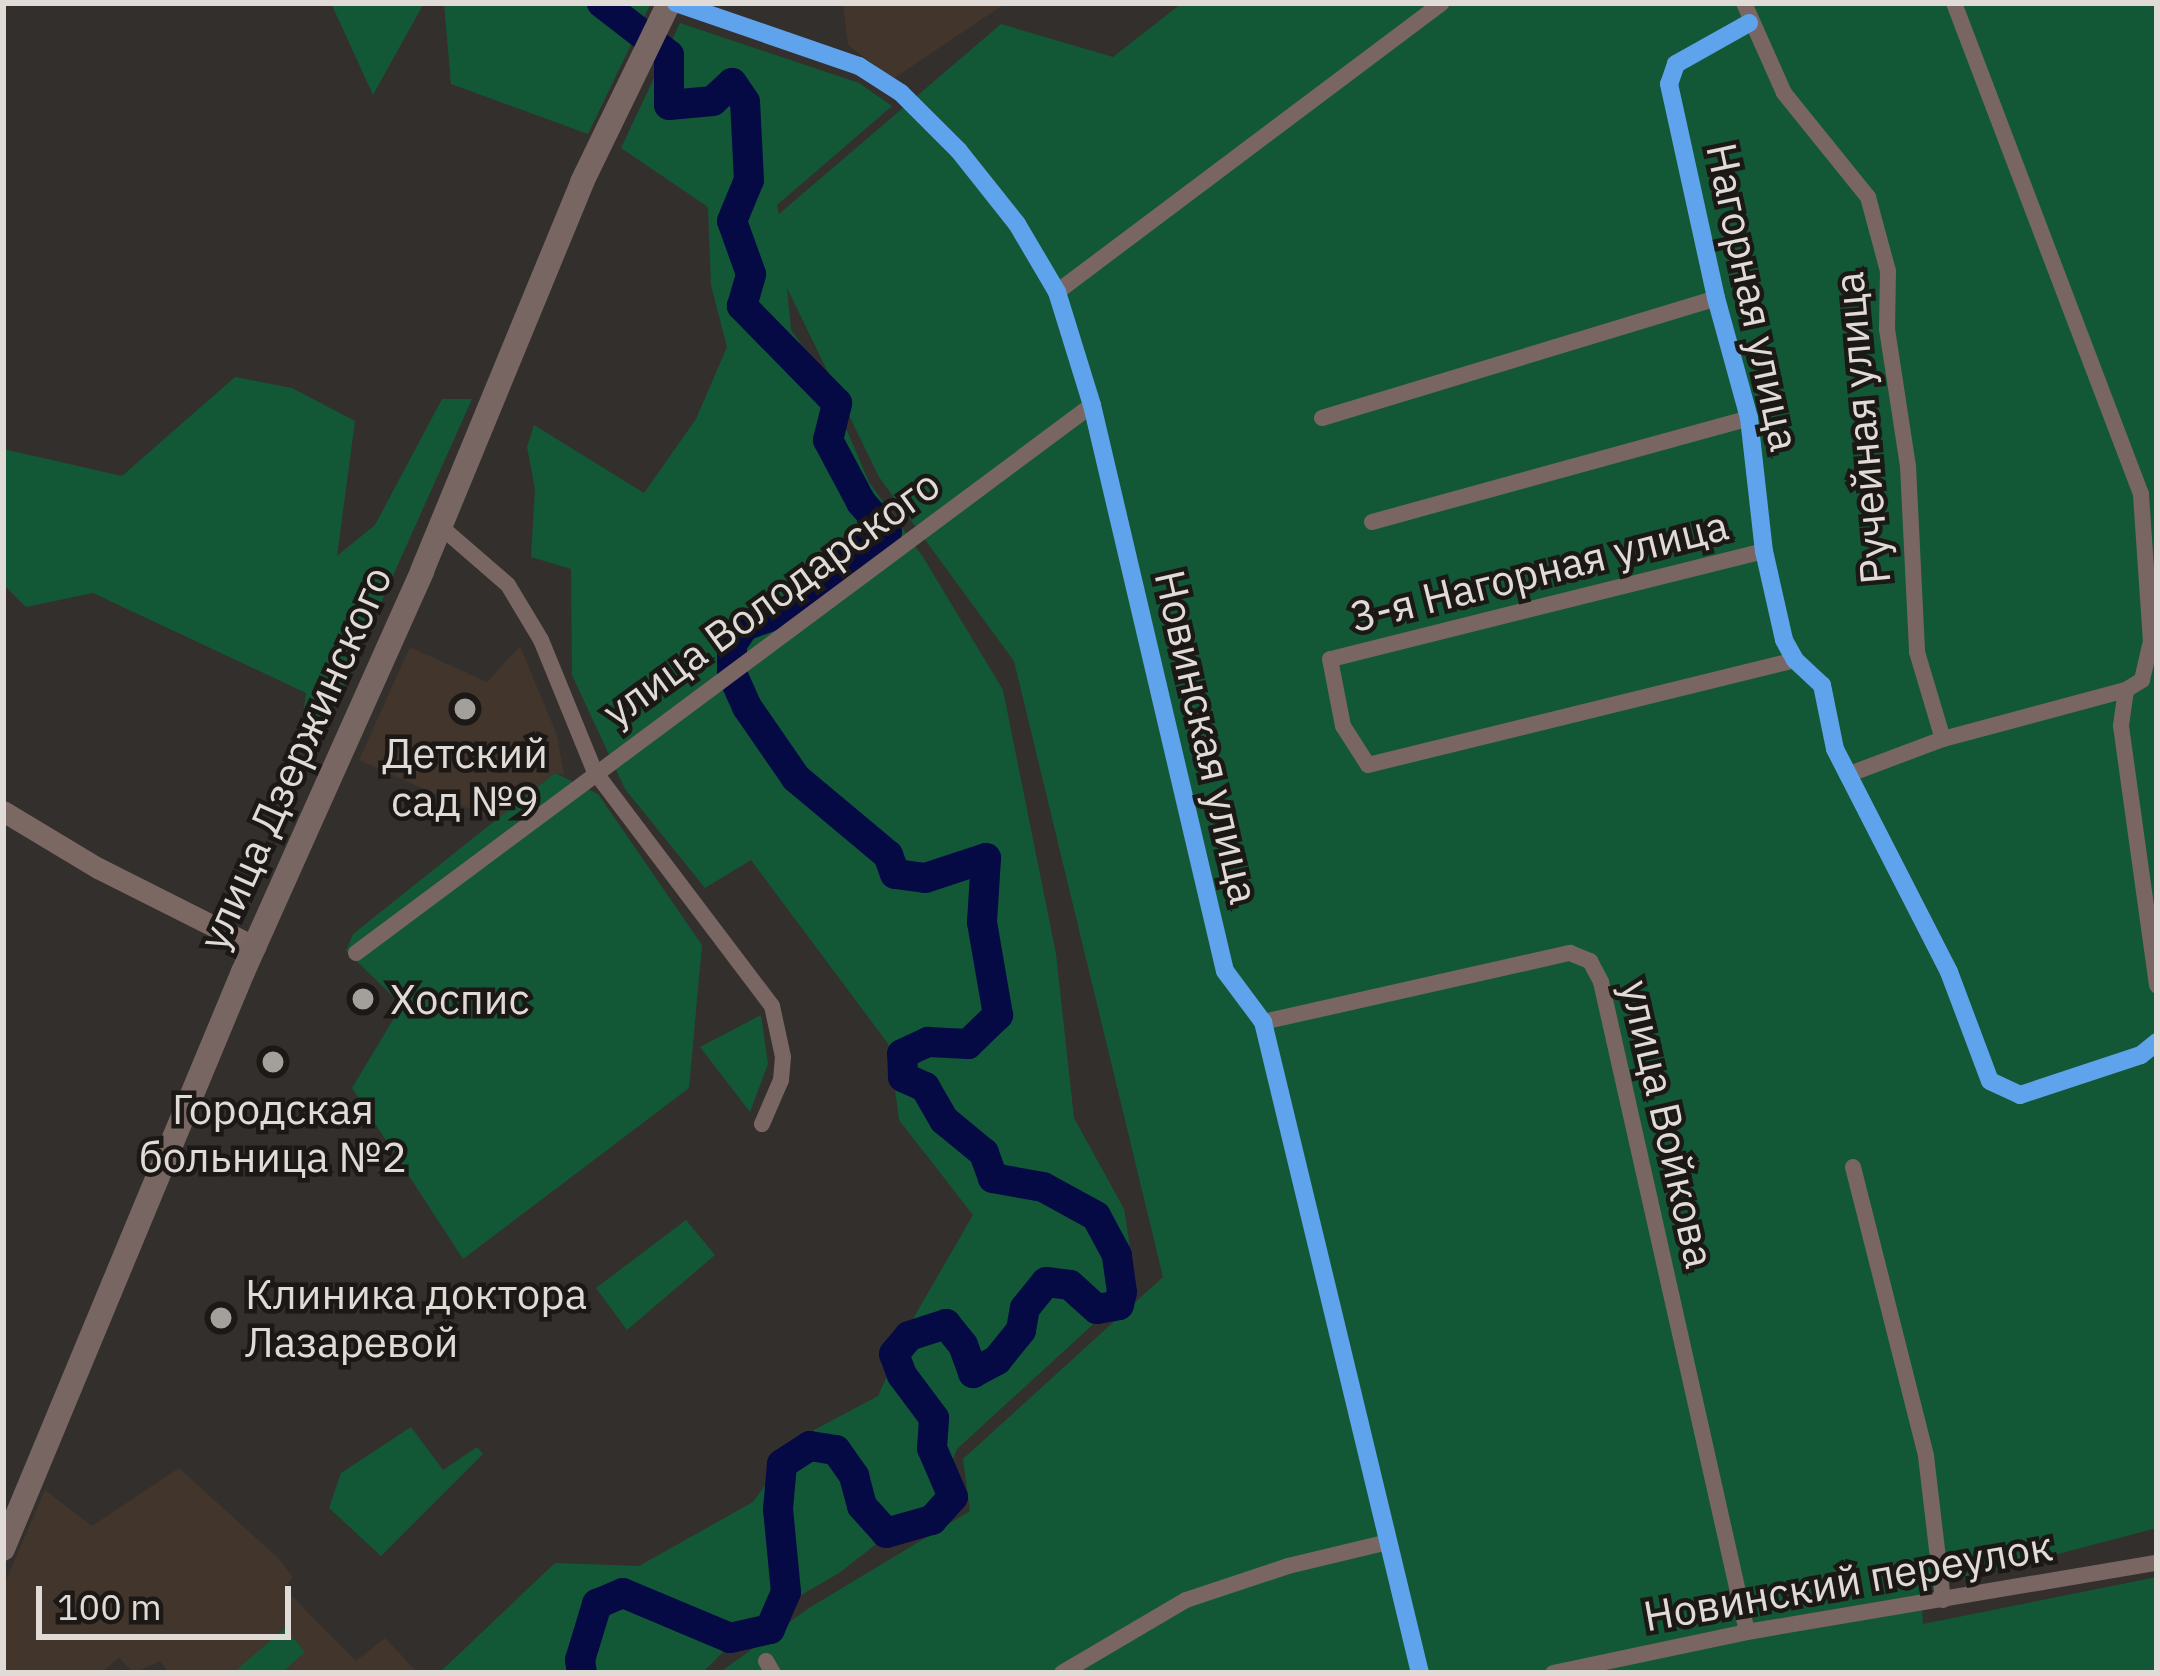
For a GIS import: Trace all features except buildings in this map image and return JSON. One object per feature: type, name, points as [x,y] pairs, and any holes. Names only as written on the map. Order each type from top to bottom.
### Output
[{"type":"main road","name":"улица Дзержинского","points":[[3,1550],[582,182],[672,3]]},
{"type":"main road","points":[[3,811],[98,868],[255,947]]},
{"type":"street","name":"Новинская улица","points":[[672,3],[859,66],[901,93],[959,151],[1017,224],[1057,292],[1093,405],[1225,971],[1263,1022],[1420,1673]]},
{"type":"street","points":[[1057,292],[1442,3]]},
{"type":"street","name":"Ручейная улица","points":[[1744,3],[1784,93],[1868,196],[1888,271],[1887,329],[1908,466],[1917,652],[1943,739]]},
{"type":"street","points":[[1847,775],[1943,739],[2126,690],[2142,680],[2151,642],[2140,494],[1954,3]]},
{"type":"street","name":"Нагорная улица","points":[[1749,23],[1676,64],[1669,84],[1716,298],[1749,418],[1764,551],[1784,640],[1795,660],[1822,685],[1847,775],[1949,973],[1990,1082],[2020,1095],[2141,1055],[2157,1042]]},
{"type":"street","points":[[1322,418],[1716,298]]},
{"type":"street","name":"улица Володарского","points":[[762,1124],[781,1080],[783,1057],[772,1006],[596,772],[744,668],[1093,405]]},
{"type":"street","points":[[1372,522],[1749,418]]},
{"type":"street","points":[[356,953],[596,772],[541,640],[508,585],[440,526]]},
{"type":"street","name":"3-я Нагорная улица","points":[[1764,551],[1330,659],[1343,726],[1368,765],[1795,660]]},
{"type":"street","points":[[2126,690],[2121,726],[2157,986]]},
{"type":"street","name":"улица Войкова","points":[[1263,1022],[1570,953],[1590,962],[1601,982],[1747,1632]]},
{"type":"street","points":[[1853,1167],[1926,1456],[1943,1600]]},
{"type":"street","points":[[1062,1673],[1186,1600],[1288,1566],[1388,1542]]},
{"type":"street","name":"Новинский переулок","points":[[1553,1673],[1747,1632],[2157,1562]]},
{"type":"shaded area","points":[[843,3],[1006,3],[893,79],[848,45]]},
{"type":"shaded area","name":"Детский сад №9","points":[[520,646],[557,735],[564,775],[555,773],[496,821],[359,760],[410,647],[487,682]]},
{"type":"shaded area","points":[[179,1468],[278,1558],[293,1577],[284,1588],[356,1661],[385,1638],[418,1673],[169,1673],[160,1661],[134,1673],[119,1658],[100,1673],[3,1673],[3,1587],[45,1490],[92,1526]]},
{"type":"green space","points":[[331,3],[424,3],[373,95]]},
{"type":"green space","points":[[444,3],[651,3],[588,134],[451,84]]},
{"type":"green space","points":[[1182,3],[2157,3],[2157,1528],[1921,1590],[1923,1624],[2157,1577],[2157,1673],[719,1673],[809,1608],[970,1511],[963,1459],[1163,1277],[1014,661],[879,477],[787,288],[791,330],[822,372],[869,482],[923,557],[1003,690],[1056,954],[1074,1118],[1124,1209],[1136,1285],[957,1449],[937,1497],[839,1573],[751,1624],[702,1673],[439,1673],[555,1563],[639,1566],[753,1502],[799,1438],[878,1396],[914,1317],[973,1215],[899,1120],[889,1045],[751,860],[705,888],[625,789],[572,675],[571,569],[531,557],[535,489],[527,447],[534,425],[644,493],[696,419],[727,347],[711,285],[708,207],[621,148],[680,23],[859,83],[892,106],[777,205],[779,214],[1001,24],[1113,57]]},
{"type":"green space","points":[[235,377],[292,388],[355,421],[337,556],[375,525],[442,399],[472,399],[320,739],[299,749],[306,693],[93,593],[26,607],[3,584],[3,449],[122,476]]},
{"type":"green space","points":[[555,773],[598,794],[702,945],[689,1088],[463,1259],[352,1088],[402,1005],[346,951],[353,934]]},
{"type":"green space","points":[[761,1015],[768,1064],[750,1112],[700,1047]]},
{"type":"green space","points":[[686,1220],[715,1255],[627,1330],[596,1288]]},
{"type":"green space","points":[[411,1427],[443,1470],[477,1447],[483,1454],[381,1556],[329,1508],[341,1473]]},
{"type":"green space","points":[[285,1628],[305,1652],[281,1673],[233,1673]]},
{"type":"waterway","points":[[582,1673],[580,1660],[597,1604],[623,1593],[730,1638],[770,1629],[786,1592],[778,1509],[782,1464],[810,1446],[836,1450],[854,1476],[862,1506],[886,1533],[932,1520],[953,1497],[932,1448],[934,1418],[902,1375],[894,1354],[909,1336],[946,1324],[963,1345],[973,1373],[997,1360],[1021,1330],[1025,1308],[1046,1282],[1070,1285],[1097,1309],[1119,1305],[1122,1292],[1117,1255],[1096,1216],[1043,1187],[993,1178],[984,1153],[944,1120],[925,1087],[903,1077],[902,1054],[928,1042],[968,1044],[998,1015],[982,922],[986,858],[925,878],[895,874],[888,855],[796,778],[747,707],[732,674],[732,644],[744,626],[806,604],[837,566],[887,532],[861,502],[828,440],[837,403],[742,306],[751,274],[732,221],[749,180],[745,102],[732,83],[713,101],[669,105],[669,55],[602,3]]},
{"type":"cycle path","points":[[676,3],[859,66],[901,93],[959,151],[1017,224],[1057,292],[1092,405],[1225,971],[1263,1022],[1420,1673]]},
{"type":"cycle path","points":[[1749,23],[1676,64],[1669,84],[1716,298],[1749,418],[1764,551],[1784,640],[1795,660],[1822,685],[1835,749],[1949,972],[1990,1081],[2020,1095],[2141,1055],[2157,1042]]},
{"type":"place","name":"Детский сад №9","points":[[465,709]]},
{"type":"place","name":"Хоспис","points":[[363,999]]},
{"type":"place","name":"Городская больница №2","points":[[273,1062]]},
{"type":"place","name":"Клиника доктора Лазаревой","points":[[221,1318]]}]
